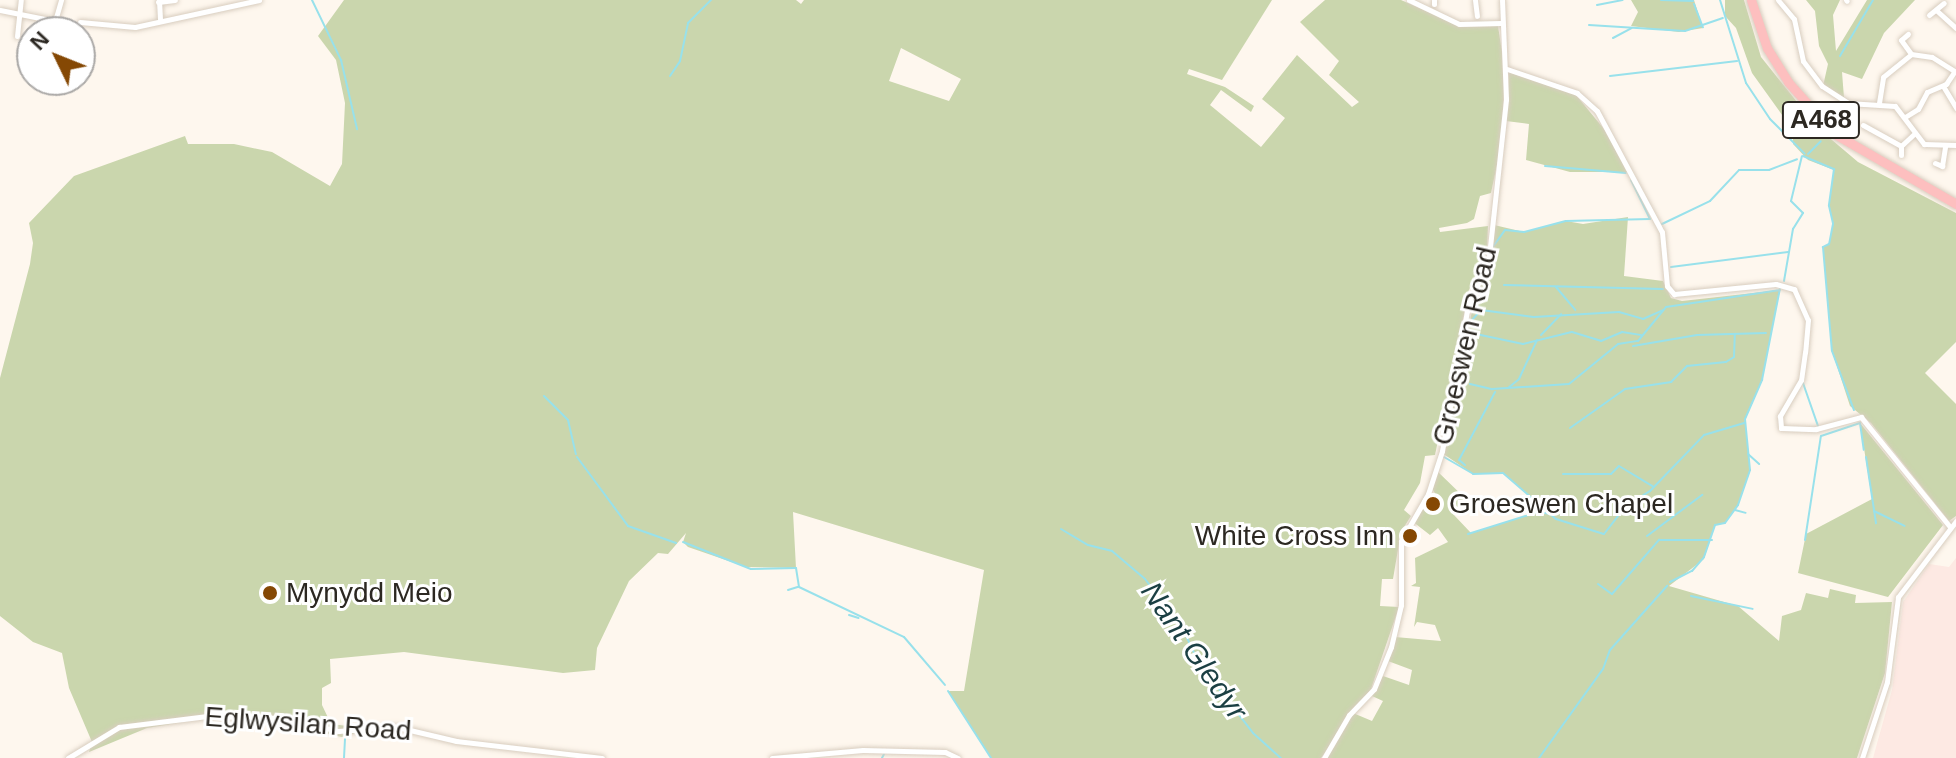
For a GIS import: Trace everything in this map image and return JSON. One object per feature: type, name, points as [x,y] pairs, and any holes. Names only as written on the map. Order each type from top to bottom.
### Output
[{"type":"main road","name":"A468","points":[[1751,0],[1767,48],[1788,82],[1835,134],[1956,204]]},
{"type":"street","points":[[160,19],[158,1],[175,0]]},
{"type":"street","points":[[96,23],[135,27],[160,19],[259,0]]},
{"type":"street","points":[[1409,0],[1459,24],[1501,23]]},
{"type":"street","points":[[1475,0],[1477,16]]},
{"type":"street","name":"Groeswen Road","points":[[1324,758],[1349,715],[1378,682],[1398,622],[1401,541],[1428,494],[1442,451],[1467,311],[1489,256],[1507,69],[1501,23],[1502,0]]},
{"type":"street","points":[[1778,0],[1796,23],[1806,68],[1822,86],[1848,103],[1895,106],[1914,134],[1928,145],[1956,145]]},
{"type":"street","points":[[1929,15],[1944,3]]},
{"type":"street","points":[[1936,10],[1956,28]]},
{"type":"street","points":[[1905,117],[1918,109],[1927,92],[1943,86],[1955,72],[1932,57],[1911,54],[1898,42],[1908,34]]},
{"type":"street","points":[[1879,103],[1883,77],[1911,54]]},
{"type":"street","points":[[1507,69],[1577,93],[1597,111],[1662,232],[1667,286],[1674,294],[1776,284],[1794,289],[1808,320],[1801,380],[1780,416],[1781,428],[1816,429],[1861,417],[1950,527]]},
{"type":"street","points":[[1943,86],[1956,108]]},
{"type":"street","points":[[1845,111],[1848,103]]},
{"type":"street","points":[[1873,120],[1865,127],[1901,146]]},
{"type":"street","points":[[1901,155],[1901,146],[1914,134]]},
{"type":"street","points":[[1935,163],[1944,167],[1945,146]]},
{"type":"street","points":[[1862,758],[1887,682],[1898,597],[1956,521]]},
{"type":"street","name":"Eglwysilan Road","points":[[68,758],[119,727],[207,716],[284,718],[338,731],[397,727],[456,741],[602,758]]},
{"type":"street","points":[[772,758],[863,750],[945,752],[958,758]]},
{"type":"shaded area","points":[[1956,558],[1956,758],[1873,758],[1892,690],[1903,602],[1929,564],[1949,567]]},
{"type":"green space","points":[[344,0],[796,0],[801,4],[804,0],[1272,0],[1222,80],[1189,69],[1187,74],[1225,87],[1254,106],[1251,112],[1221,90],[1210,105],[1261,147],[1285,118],[1262,99],[1297,55],[1352,107],[1359,102],[1329,75],[1339,61],[1300,22],[1325,0],[1401,0],[1463,27],[1498,26],[1505,72],[1501,146],[1491,193],[1480,196],[1474,219],[1439,228],[1440,232],[1488,226],[1487,251],[1469,290],[1435,455],[1425,456],[1420,483],[1404,510],[1411,516],[1401,532],[1393,579],[1382,579],[1380,606],[1399,607],[1371,689],[1321,758],[991,758],[948,691],[964,691],[984,570],[793,512],[796,568],[746,567],[688,547],[683,542],[686,533],[668,554],[658,553],[629,581],[597,648],[595,670],[563,673],[404,652],[330,659],[331,683],[322,688],[322,705],[331,724],[355,727],[355,733],[342,737],[257,718],[195,720],[147,728],[89,752],[92,742],[69,688],[62,653],[33,642],[0,616],[0,378],[30,264],[33,243],[29,223],[74,176],[185,136],[188,144],[234,144],[272,152],[330,186],[342,164],[345,103],[336,60],[318,36]],"holes":[[[901,48],[961,79],[949,101],[889,81]]]},
{"type":"green space","points":[[1631,0],[1694,0],[1703,28],[1679,32],[1631,26],[1638,12]]},
{"type":"green space","points":[[1725,0],[1744,0],[1761,57],[1818,128],[1858,162],[1956,213],[1956,342],[1925,373],[1956,404],[1956,516],[1949,521],[1871,423],[1850,406],[1832,351],[1823,247],[1829,244],[1833,224],[1829,206],[1834,170],[1808,160],[1793,144],[1793,130],[1752,73],[1736,28],[1725,16]]},
{"type":"green space","points":[[1806,0],[1840,0],[1833,15],[1836,51],[1867,0],[1915,0],[1884,33],[1862,79],[1842,72],[1844,98],[1823,86],[1828,64],[1819,46],[1815,11]]},
{"type":"green space","points":[[1509,72],[1576,95],[1613,140],[1629,172],[1570,172],[1526,160],[1529,124],[1506,121]]},
{"type":"green space","points":[[1628,217],[1624,276],[1663,281],[1671,298],[1682,301],[1780,290],[1762,380],[1745,420],[1750,470],[1738,505],[1725,523],[1715,525],[1704,559],[1669,586],[1738,606],[1779,641],[1782,616],[1801,610],[1806,593],[1828,598],[1830,589],[1856,595],[1855,603],[1892,602],[1885,673],[1857,758],[1326,758],[1353,713],[1372,721],[1383,701],[1372,696],[1383,676],[1409,685],[1412,670],[1388,661],[1395,637],[1441,641],[1435,625],[1417,622],[1414,627],[1420,587],[1411,586],[1416,583],[1415,558],[1448,542],[1438,528],[1430,535],[1412,521],[1423,507],[1440,503],[1432,488],[1437,471],[1467,500],[1453,514],[1471,533],[1538,512],[1551,514],[1503,473],[1473,474],[1442,453],[1472,311],[1491,257],[1494,225],[1524,232],[1566,221],[1583,224]]},
{"type":"green space","points":[[1860,423],[1943,525],[1888,597],[1798,573],[1806,534],[1872,499]]},
{"type":"waterway","points":[[312,0],[341,60],[357,129]]},
{"type":"waterway","points":[[670,76],[680,61],[688,23],[711,0]]},
{"type":"waterway","points":[[1597,5],[1623,0]]},
{"type":"waterway","points":[[1661,0],[1693,1]]},
{"type":"waterway","points":[[1720,0],[1746,83],[1770,119],[1805,154]]},
{"type":"waterway","name":"Nant Gledyr","points":[[1840,56],[1873,0]]},
{"type":"waterway","points":[[1694,4],[1703,27]]},
{"type":"waterway","points":[[1589,25],[1685,31],[1723,18]]},
{"type":"waterway","points":[[1613,38],[1632,28]]},
{"type":"waterway","points":[[1610,76],[1737,61]]},
{"type":"waterway","name":"Nant Gledyr","points":[[1808,154],[1821,141]]},
{"type":"waterway","name":"Nant Gledyr","points":[[1784,281],[1793,229],[1803,213],[1791,201],[1802,156]]},
{"type":"waterway","points":[[1803,156],[1834,169],[1829,206],[1833,224],[1829,244],[1823,247],[1832,351],[1854,410]]},
{"type":"waterway","points":[[1662,224],[1710,201],[1739,170],[1769,170],[1797,159]]},
{"type":"waterway","points":[[1545,166],[1626,173]]},
{"type":"waterway","points":[[1492,248],[1505,230],[1524,232],[1566,221],[1650,219],[1631,180]]},
{"type":"waterway","points":[[1671,267],[1788,252]]},
{"type":"waterway","points":[[1504,285],[1663,289]]},
{"type":"waterway","points":[[1556,287],[1575,310]]},
{"type":"waterway","name":"Nant Gledyr","points":[[1670,582],[1692,571],[1704,557],[1715,525],[1725,523],[1738,505],[1750,470],[1745,419],[1762,380],[1780,288]]},
{"type":"waterway","points":[[1470,384],[1492,389],[1569,384],[1618,344],[1638,341],[1666,307],[1780,290]]},
{"type":"waterway","points":[[1472,320],[1481,310],[1534,317],[1619,312],[1643,319],[1663,310]]},
{"type":"waterway","points":[[1541,335],[1561,314]]},
{"type":"waterway","points":[[1476,334],[1523,344],[1572,332],[1601,341],[1622,332],[1642,335]]},
{"type":"waterway","points":[[1633,346],[1697,335],[1766,333]]},
{"type":"waterway","points":[[1570,428],[1625,389],[1671,382],[1687,366],[1726,362],[1734,357],[1735,334]]},
{"type":"waterway","points":[[1508,388],[1519,379],[1537,340]]},
{"type":"waterway","points":[[1803,383],[1818,426]]},
{"type":"waterway","points":[[1465,465],[1459,460],[1495,392]]},
{"type":"waterway","points":[[544,396],[568,420],[576,454]]},
{"type":"waterway","points":[[1444,457],[1473,474],[1503,473],[1556,519],[1604,534],[1626,506],[1650,491],[1704,435],[1744,423]]},
{"type":"waterway","points":[[1805,540],[1821,436],[1860,423],[1864,450]]},
{"type":"waterway","points":[[1748,454],[1759,464]]},
{"type":"waterway","points":[[577,457],[628,526],[676,543]]},
{"type":"waterway","points":[[1866,457],[1876,523]]},
{"type":"waterway","points":[[1563,474],[1611,474],[1619,466],[1652,486]]},
{"type":"waterway","points":[[1647,536],[1702,495]]},
{"type":"waterway","points":[[1735,510],[1746,513]]},
{"type":"waterway","points":[[1874,511],[1905,526]]},
{"type":"waterway","points":[[1468,534],[1538,512],[1551,514]]},
{"type":"waterway","name":"Nant Gledyr","points":[[1061,529],[1088,545],[1112,551],[1145,579],[1182,627],[1198,662],[1253,733],[1281,758]]},
{"type":"waterway","points":[[1598,584],[1612,594],[1659,540],[1712,540]]},
{"type":"waterway","points":[[683,542],[751,569],[796,568],[799,587],[904,637],[945,685]]},
{"type":"waterway","name":"Nant Gledyr","points":[[1539,758],[1603,669],[1610,650],[1667,586]]},
{"type":"waterway","points":[[788,590],[798,587]]},
{"type":"waterway","points":[[1691,596],[1753,609]]},
{"type":"waterway","points":[[849,615],[859,618]]},
{"type":"waterway","points":[[948,691],[991,758]]},
{"type":"waterway","points":[[344,758],[345,736]]},
{"type":"waterway","points":[[882,758],[884,754]]},
{"type":"place","name":"Groeswen Chapel","points":[[1433,504]]},
{"type":"place","name":"White Cross Inn","points":[[1410,536]]},
{"type":"place","name":"Mynydd Meio","points":[[270,593]]}]
